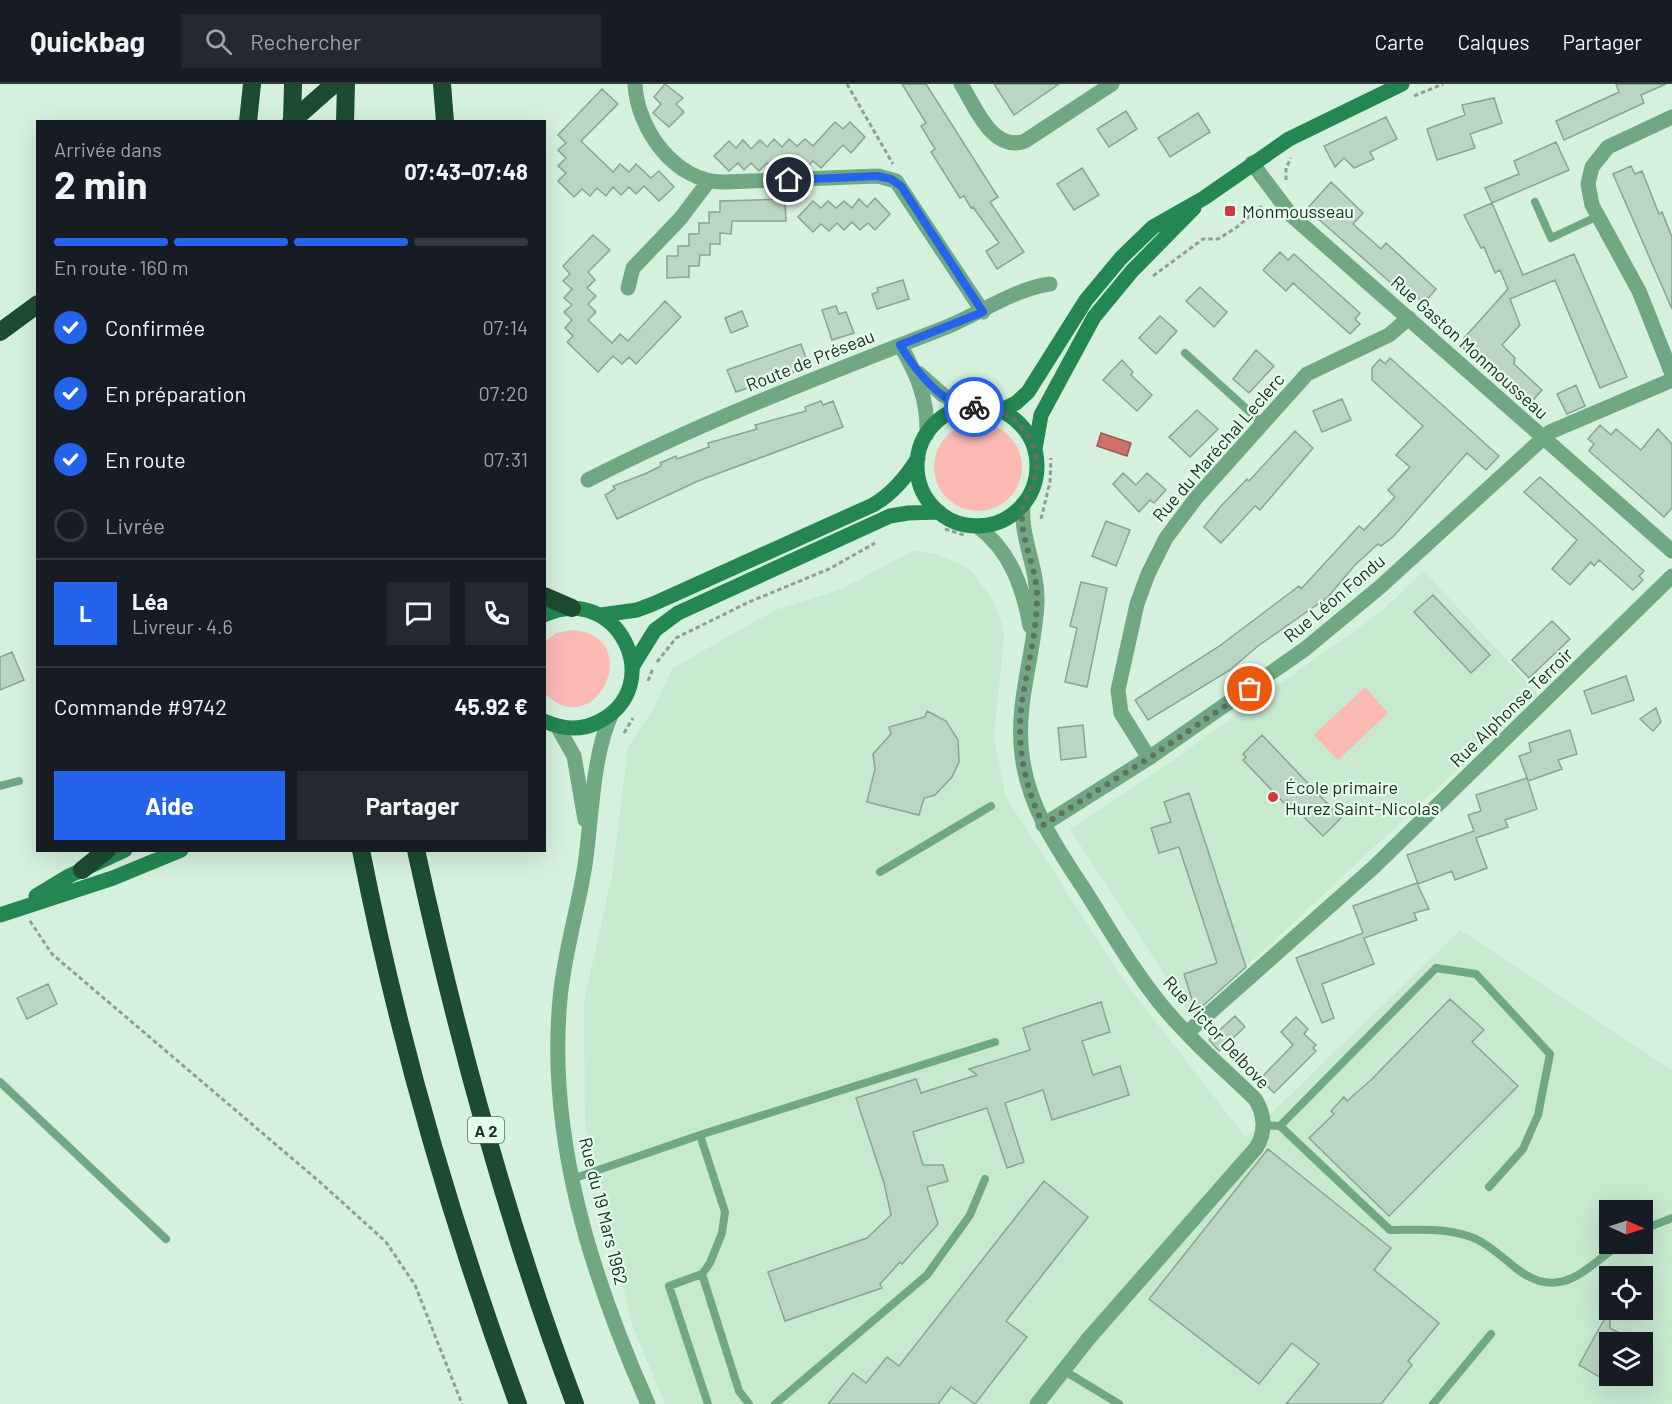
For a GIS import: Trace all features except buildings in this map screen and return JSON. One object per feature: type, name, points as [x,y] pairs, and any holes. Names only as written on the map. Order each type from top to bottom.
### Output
[{"type":"highway","points":[[248,120],[252,84]]},
{"type":"highway","points":[[291,120],[292,84]]},
{"type":"highway","points":[[293,120],[334,84]]},
{"type":"highway","points":[[345,120],[346,84]]},
{"type":"highway","points":[[442,84],[445,120]]},
{"type":"highway","points":[[0,332],[36,305]]},
{"type":"highway","points":[[546,597],[572,608]]},
{"type":"highway","points":[[82,870],[104,852]]},
{"type":"highway","points":[[361,852],[417,1085],[464,1245],[518,1404]]},
{"type":"highway","name":"A 2","points":[[416,852],[447,984],[489,1143],[531,1279],[575,1404]]},
{"type":"main road","points":[[999,411],[1016,403],[1034,385],[1076,314],[1132,247],[1163,220],[1204,198],[1252,163],[1329,117],[1402,84]]},
{"type":"main road","points":[[918,458],[922,490],[939,512],[975,532],[1003,520],[1023,504],[1035,479],[1035,452],[1041,415],[1094,317],[1132,271],[1204,198]]},
{"type":"main road","points":[[546,614],[572,608],[601,615],[637,610],[873,505],[883,499],[907,475],[918,458],[927,434],[948,414],[969,407],[999,411],[1022,427],[1035,452]]},
{"type":"main road","points":[[551,724],[583,727],[612,713],[627,692],[632,667],[655,630],[678,614],[890,516],[939,512]]},
{"type":"main road","points":[[601,615],[624,637],[632,667]]},
{"type":"main road","points":[[21,906],[82,870],[121,852]]},
{"type":"main road","points":[[0,915],[21,906],[113,878],[176,852]]},
{"type":"street","points":[[635,84],[638,109],[651,136],[687,171],[708,182],[878,176],[896,181],[983,312]]},
{"type":"street","points":[[961,84],[989,128],[1006,143],[1019,143],[1032,136],[1112,84]]},
{"type":"street","points":[[1672,117],[1616,142],[1600,154],[1592,167],[1588,184],[1589,198],[1639,291],[1672,374]]},
{"type":"street","name":"Rue Gaston Monmousseau","points":[[1252,163],[1291,215],[1672,551]]},
{"type":"street","points":[[628,288],[633,268],[680,219],[708,182]]},
{"type":"street","name":"Route de Préseau","points":[[588,480],[703,425],[983,312],[1024,291],[1050,284]]},
{"type":"street","name":"Rue du Maréchal Leclerc","points":[[1149,758],[1121,713],[1118,698],[1131,629],[1142,589],[1154,560],[1173,528],[1262,423],[1311,370],[1389,335],[1409,318]]},
{"type":"street","points":[[900,345],[914,369],[926,404],[927,434]]},
{"type":"street","points":[[914,369],[943,395],[969,407]]},
{"type":"street","name":"Rue Léon Fondu","points":[[1043,825],[1149,758],[1305,649],[1380,587],[1542,438],[1567,423],[1672,380]]},
{"type":"street","name":"Rue Victor Delbove","points":[[1023,504],[1023,527],[1037,591],[1021,709],[1021,741],[1027,782],[1043,825],[1142,979],[1188,1032],[1255,1099],[1261,1110],[1263,1125]]},
{"type":"street","name":"Rue Victor Delbove","points":[[975,532],[1000,546],[1013,569],[1025,602],[1032,638]]},
{"type":"street","name":"Rue Alphonse Terroir","points":[[1188,1032],[1374,867],[1672,576]]},
{"type":"street","points":[[587,842],[599,744],[612,713]]},
{"type":"street","points":[[551,724],[569,746],[577,765],[584,800],[587,842]]},
{"type":"street","name":"Rue du 19 Mars 1962","points":[[587,842],[582,881],[562,979],[558,1016],[560,1099],[572,1179],[604,1293],[648,1404]]},
{"type":"street","points":[[1037,1404],[1063,1370],[1256,1148],[1262,1138],[1263,1125]]},
{"type":"lane","points":[[1535,202],[1551,238],[1598,216]]},
{"type":"lane","points":[[1185,353],[1262,423]]},
{"type":"lane","points":[[0,786],[19,781]]},
{"type":"lane","points":[[880,872],[991,806]]},
{"type":"lane","points":[[1280,1126],[1436,968],[1476,974],[1550,1054],[1538,1115],[1523,1149],[1489,1186]]},
{"type":"lane","points":[[572,1179],[700,1135],[995,1042]]},
{"type":"lane","points":[[0,1082],[166,1239]]},
{"type":"lane","points":[[1263,1125],[1280,1126],[1390,1230],[1441,1230],[1463,1234],[1485,1244],[1536,1281],[1552,1284],[1569,1281],[1606,1254]]},
{"type":"lane","points":[[700,1135],[725,1212],[722,1233],[710,1263],[702,1274],[669,1286],[708,1404]]},
{"type":"lane","points":[[775,1404],[927,1275],[970,1215],[985,1179]]},
{"type":"lane","points":[[1653,1226],[1672,1218]]},
{"type":"lane","points":[[702,1274],[739,1391],[749,1404]]},
{"type":"lane","points":[[1433,1404],[1491,1334]]},
{"type":"lane","points":[[1063,1370],[1119,1404]]},
{"type":"path","points":[[847,84],[886,150],[906,193]]},
{"type":"path","points":[[1413,96],[1443,84]]},
{"type":"path","points":[[1146,282],[1203,239],[1218,239],[1237,227],[1275,195],[1285,186],[1286,168],[1293,156]]},
{"type":"path","points":[[1039,528],[1050,482],[1051,452]]},
{"type":"path","points":[[943,528],[975,532]]},
{"type":"path","points":[[645,687],[654,665],[676,638],[749,602],[830,569],[882,539]]},
{"type":"path","points":[[620,738],[635,713]]},
{"type":"path","points":[[21,906],[52,954],[321,1183],[386,1242],[415,1285],[462,1404]]},
{"type":"shaded area","points":[[978,423],[995,426],[1009,436],[1019,450],[1022,467],[1019,484],[1009,498],[995,508],[978,511],[961,508],[947,498],[937,484],[934,467],[937,450],[947,436],[961,426]]},
{"type":"shaded area","points":[[1101,433],[1131,443],[1127,456],[1097,446]]},
{"type":"shaded area","points":[[912,551],[932,553],[960,564],[972,572],[993,600],[1004,637],[994,739],[1006,797],[1123,980],[1246,1138],[1460,930],[1672,1070],[1672,1404],[665,1404],[633,1327],[585,1124],[584,1002],[612,875],[628,747],[652,711],[673,668],[775,610],[842,589]]},
{"type":"shaded area","name":"École primaire Hurez Saint-Nicolas","points":[[1424,571],[1538,694],[1192,1017],[1070,829],[1166,765],[1382,611]]},
{"type":"shaded area","points":[[573,630],[595,637],[607,650],[610,666],[606,683],[596,697],[582,706],[564,706],[546,695],[546,640],[556,633]]},
{"type":"shaded area","points":[[1365,687],[1388,713],[1338,760],[1314,735]]},
{"type":"way so far","points":[[974,407],[994,409],[1014,419],[1029,436],[1036,457],[1035,479],[1032,490],[1023,504],[1022,515],[1035,571],[1037,600],[1020,724],[1027,782],[1031,798],[1043,825],[1149,758],[1250,689]]},
{"type":"place","name":"Monmousseau","points":[[1230,211]]},
{"type":"place","name":"École primaire Hurez Saint-Nicolas","points":[[1273,797]]},
{"type":"route","points":[[789,180],[878,176],[896,181],[901,186],[983,312],[900,345],[914,369],[931,386],[950,399],[974,407]]}]
